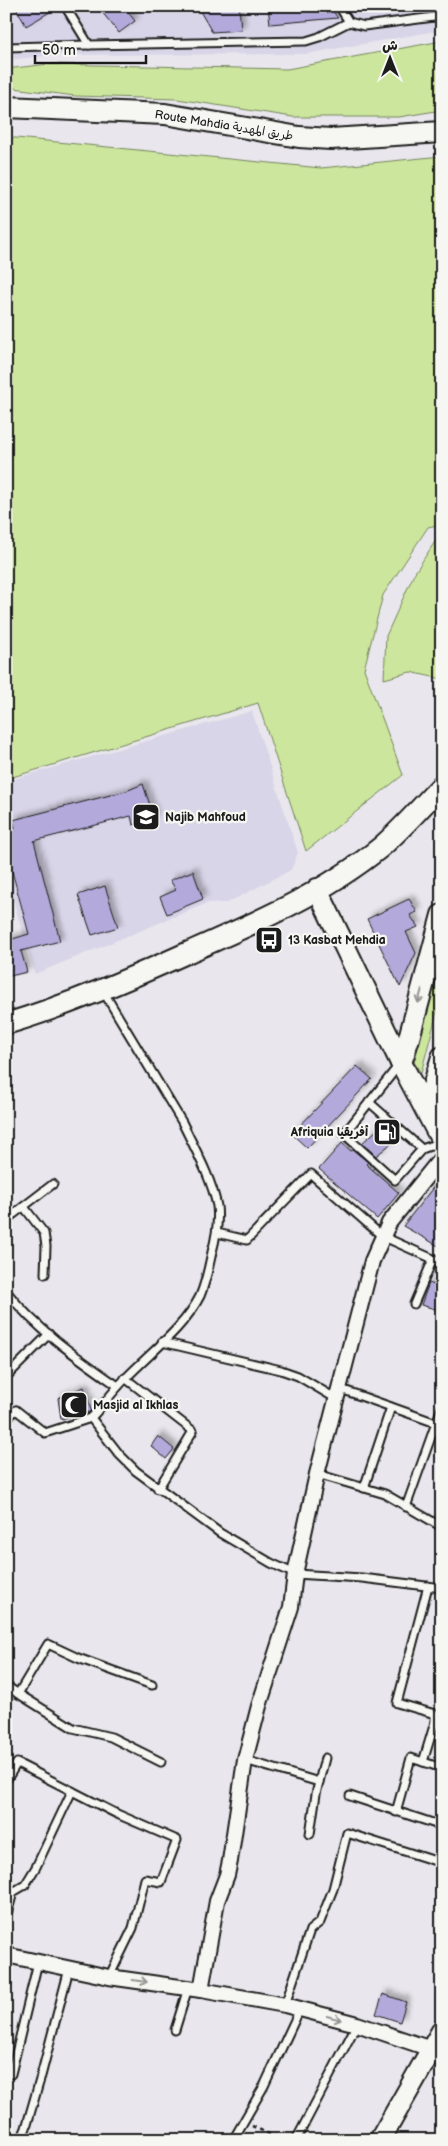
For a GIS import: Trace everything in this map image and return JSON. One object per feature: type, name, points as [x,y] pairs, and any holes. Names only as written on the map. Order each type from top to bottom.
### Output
[{"type":"street","name":"Route Mahdia طريق المهدية","points":[[6,107],[165,114],[299,138],[331,139],[442,132]]},
{"type":"street","points":[[6,1024],[47,1012],[102,990],[236,932],[317,889],[350,870],[381,847],[442,785]]},
{"type":"street","points":[[317,889],[401,1063],[442,1141]]},
{"type":"street","points":[[401,1063],[442,915]]},
{"type":"street","points":[[426,1110],[442,1057]]},
{"type":"street","points":[[194,1989],[216,1902],[227,1876],[245,1760],[259,1706],[290,1607],[317,1474],[372,1260],[389,1223],[442,1157]]},
{"type":"street","points":[[6,1955],[109,1977],[194,1989],[285,2006],[357,2024],[438,2039],[380,2140]]},
{"type":"lane","points":[[65,6],[89,45]]},
{"type":"lane","points":[[339,6],[349,22]]},
{"type":"lane","points":[[6,47],[306,41],[324,35],[349,22],[364,26],[442,16]]},
{"type":"lane","points":[[6,1419],[16,1410],[44,1433],[91,1418],[118,1386],[191,1311],[200,1294],[216,1233],[216,1206],[199,1157],[182,1122],[102,990]]},
{"type":"lane","points":[[401,1063],[344,1134],[395,1180],[422,1149],[442,1141]]},
{"type":"lane","points":[[369,1102],[422,1149]]},
{"type":"lane","points":[[216,1233],[247,1240],[311,1174],[382,1236],[442,1262]]},
{"type":"lane","points":[[6,1220],[53,1184]]},
{"type":"lane","points":[[24,1207],[44,1233],[46,1246],[45,1274]]},
{"type":"lane","points":[[414,1304],[433,1259]]},
{"type":"lane","points":[[6,1292],[22,1310],[49,1334],[118,1386]]},
{"type":"lane","points":[[6,1377],[49,1334]]},
{"type":"lane","points":[[162,1342],[281,1370],[337,1393],[391,1407],[436,1423]]},
{"type":"lane","points":[[126,1378],[194,1430],[158,1489]]},
{"type":"lane","points":[[364,1488],[391,1407]]},
{"type":"lane","points":[[406,1507],[442,1408]]},
{"type":"lane","points":[[91,1418],[119,1454],[136,1472],[247,1551],[296,1574],[362,1578],[442,1588]]},
{"type":"lane","points":[[317,1474],[385,1494],[442,1527]]},
{"type":"lane","points":[[423,1762],[439,1723],[435,1714],[397,1703],[428,1586]]},
{"type":"lane","points":[[18,1694],[48,1644],[78,1658],[152,1685]]},
{"type":"lane","points":[[6,1686],[72,1728],[111,1738],[161,1762]]},
{"type":"lane","points":[[310,1834],[325,1758]]},
{"type":"lane","points":[[396,1812],[411,1758],[442,1768]]},
{"type":"lane","points":[[245,1760],[319,1782]]},
{"type":"lane","points":[[6,1781],[17,1762],[124,1818],[177,1840],[161,1882],[146,1879],[133,1928],[109,1977]]},
{"type":"lane","points":[[6,1918],[9,1891],[24,1885],[36,1867],[72,1791]]},
{"type":"lane","points":[[350,1796],[442,1826]]},
{"type":"lane","points":[[285,2006],[310,1930],[320,1922],[333,1889],[347,1833],[442,1864]]},
{"type":"lane","points":[[11,2074],[38,1962]]},
{"type":"lane","points":[[21,2140],[42,2076],[70,1969]]},
{"type":"lane","points":[[175,2030],[194,1989]]},
{"type":"lane","points":[[233,2140],[264,2086],[300,2009]]},
{"type":"lane","points":[[296,2140],[357,2024]]},
{"type":"path","points":[[244,2122],[281,2140]]},
{"type":"shaded area","points":[[6,6],[442,6],[442,30],[306,54],[56,55],[6,60]]},
{"type":"shaded area","name":"Najib Mahfoud","points":[[252,711],[298,853],[291,870],[227,903],[208,903],[35,974],[6,876],[6,781]]},
{"type":"green space","points":[[442,41],[442,110],[399,117],[293,117],[177,99],[75,96],[6,87],[6,69],[49,64],[287,69]]},
{"type":"green space","points":[[6,137],[321,168],[442,156],[442,524],[428,527],[383,595],[364,669],[403,775],[306,851],[258,703],[6,779]]},
{"type":"green space","points":[[442,539],[442,679],[410,672],[384,679],[386,636],[414,574],[436,540]]},
{"type":"green space","points":[[442,954],[442,993],[421,1073],[414,1062]]},
{"type":"building","points":[[15,6],[60,6],[26,26]]},
{"type":"building","points":[[97,6],[123,6],[135,21],[119,33]]},
{"type":"building","points":[[197,6],[239,6],[241,30],[212,32]]},
{"type":"building","points":[[268,6],[329,6],[338,18],[270,24]]},
{"type":"building","points":[[143,784],[154,818],[133,825],[131,816],[34,841],[60,941],[21,951],[27,972],[6,977],[6,941],[29,934],[6,849],[6,830],[15,828],[13,820],[126,791]]},
{"type":"building","points":[[193,871],[203,899],[167,914],[160,897],[176,890],[170,880]]},
{"type":"building","points":[[105,886],[118,927],[92,935],[78,895]]},
{"type":"building","points":[[409,899],[417,912],[410,915],[418,927],[406,932],[416,953],[400,987],[367,919]]},
{"type":"building","points":[[357,1066],[372,1079],[307,1148],[292,1134]]},
{"type":"building","points":[[385,1123],[399,1137],[376,1156],[362,1143]]},
{"type":"building","points":[[342,1143],[368,1162],[366,1164],[399,1193],[377,1219],[319,1169]]},
{"type":"building","points":[[442,1176],[442,1248],[403,1226]]},
{"type":"building","points":[[429,1283],[442,1288],[442,1311],[421,1305]]},
{"type":"building","name":"Masjid al Ikhlas","points":[[84,1387],[91,1410],[61,1419],[58,1398]]},
{"type":"building","points":[[158,1436],[174,1449],[166,1459],[151,1446]]},
{"type":"building","points":[[383,1994],[406,2002],[400,2022],[376,2014]]},
{"type":"place","name":"Najib Mahfoud","points":[[146,817]]},
{"type":"place","name":"13 Kasbat Mehdia","points":[[269,940]]},
{"type":"place","name":"Afriquia أفريقيا","points":[[387,1132]]},
{"type":"place","name":"Masjid al Ikhlas","points":[[74,1405]]}]
